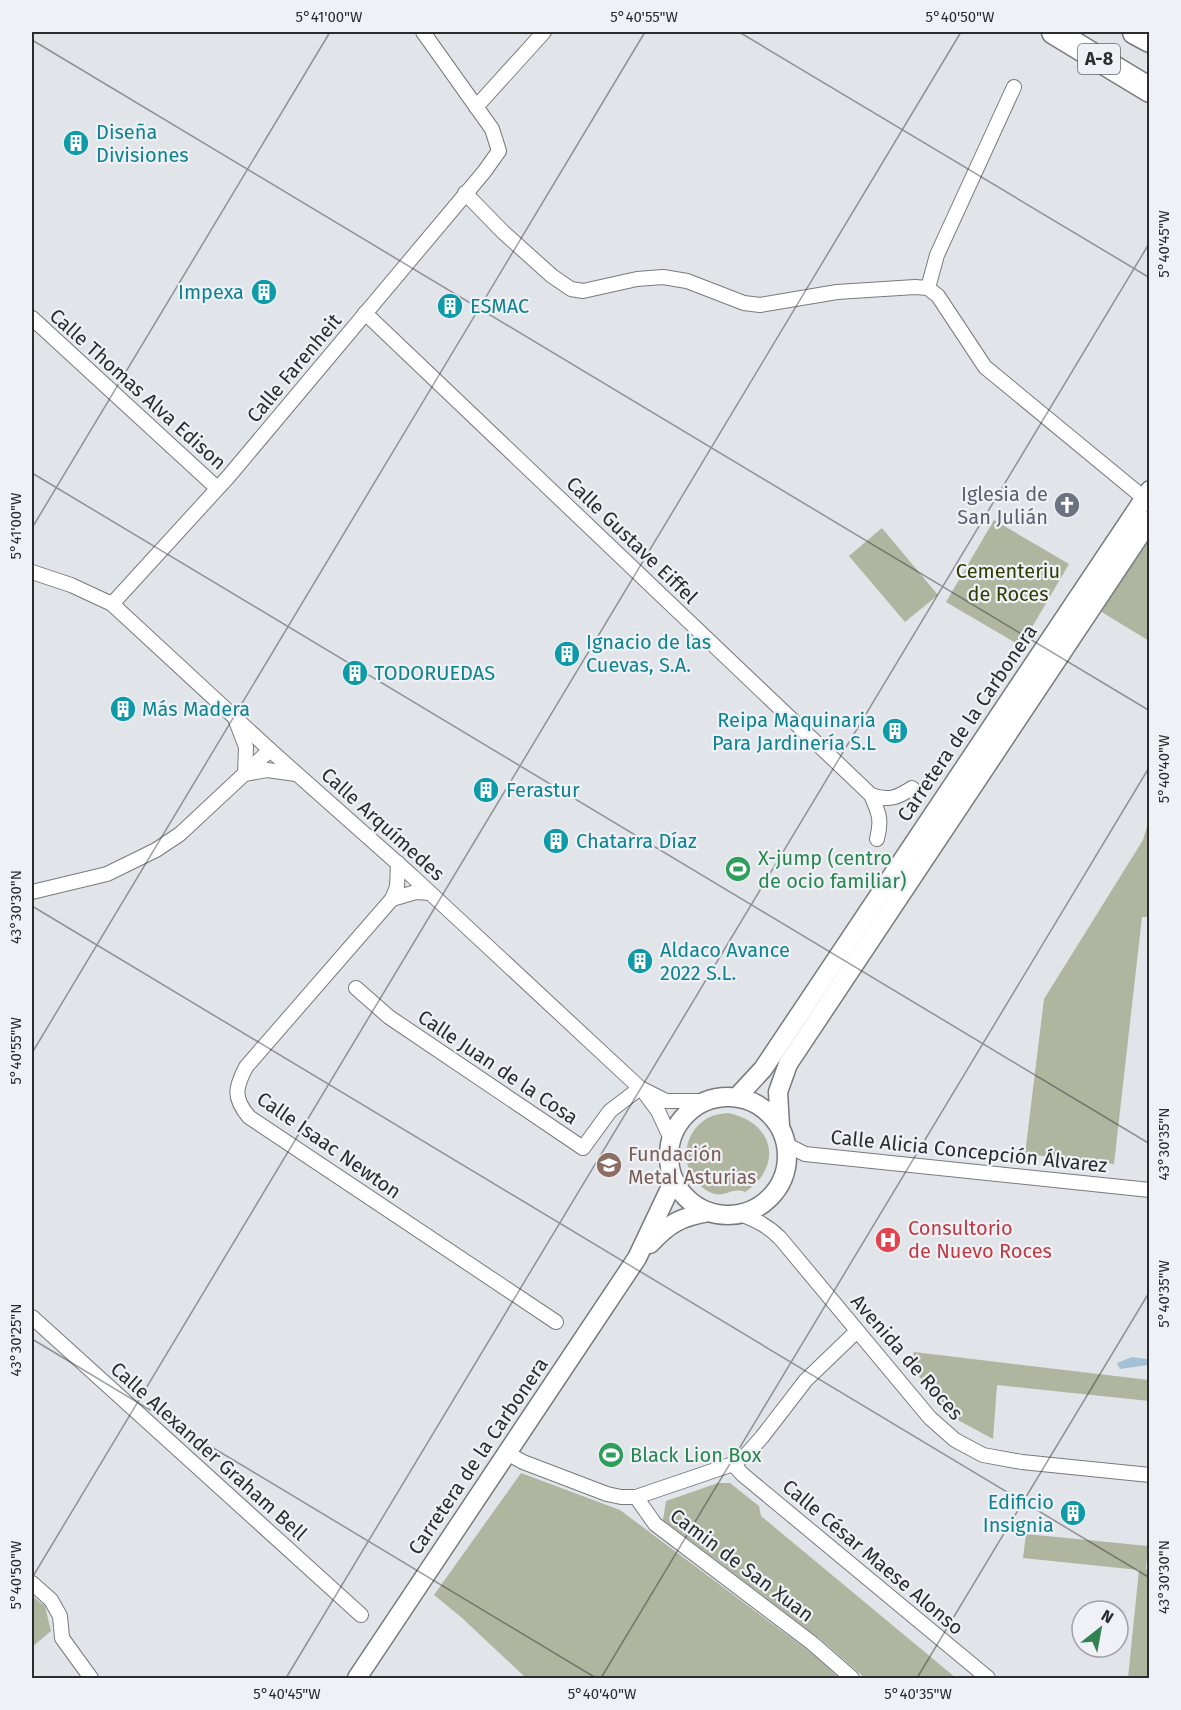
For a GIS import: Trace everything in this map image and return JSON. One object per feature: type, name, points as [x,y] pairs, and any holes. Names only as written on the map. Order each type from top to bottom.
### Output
[{"type":"highway","name":"A-8","points":[[1054,32],[1149,90]]},
{"type":"highway","name":"A-8","points":[[1135,32],[1149,40]]},
{"type":"street","points":[[423,32],[476,107],[544,32]]},
{"type":"street","points":[[928,288],[937,255],[1014,87]]},
{"type":"street","name":"Calle Farenheit","points":[[112,604],[218,488],[499,151],[492,129],[476,107]]},
{"type":"street","points":[[465,193],[503,232],[552,276],[571,289],[583,291],[637,279],[663,277],[687,281],[744,303],[760,305],[837,292],[928,288],[938,296],[985,367],[1147,494]]},
{"type":"street","name":"Calle Gustave Eiffel","points":[[366,313],[871,795],[881,824],[877,839]]},
{"type":"street","name":"Calle Thomas Alva Edison","points":[[32,318],[218,488]]},
{"type":"street","name":"Carretera de la Carbonera","points":[[737,1097],[763,1069],[1147,494]]},
{"type":"street","points":[[1143,535],[1149,520]]},
{"type":"street","name":"Carretera de la Carbonera","points":[[780,1126],[778,1092],[788,1064],[1092,606],[1143,535]]},
{"type":"street","name":"Calle Arquímedes","points":[[32,572],[71,585],[112,604],[270,750],[398,863],[640,1088],[666,1101],[705,1101]]},
{"type":"street","points":[[234,716],[246,747],[245,774]]},
{"type":"street","points":[[32,892],[107,874],[156,850],[180,834],[270,750]]},
{"type":"street","points":[[245,774],[267,770],[297,774]]},
{"type":"street","points":[[871,795],[885,800],[896,798],[912,788]]},
{"type":"street","name":"Calle Isaac Newton","points":[[398,863],[397,887],[392,899],[248,1065],[238,1082],[238,1104],[249,1117],[556,1322]]},
{"type":"street","points":[[392,899],[416,892],[430,893]]},
{"type":"street","name":"Calle Juan de la Cosa","points":[[356,988],[389,1017],[583,1148],[610,1110],[640,1088]]},
{"type":"street","points":[[640,1088],[658,1111],[671,1139]]},
{"type":"street","points":[[737,1097],[754,1102],[769,1112],[780,1126],[787,1145],[787,1168],[778,1189],[761,1206],[740,1214],[724,1215],[709,1212],[688,1200],[674,1180],[668,1155],[671,1139],[679,1122],[692,1108],[705,1101],[737,1097]]},
{"type":"street","name":"Calle Alicia Concepción Álvarez","points":[[787,1145],[805,1154],[1149,1190]]},
{"type":"street","points":[[637,1258],[674,1180]]},
{"type":"street","points":[[637,1258],[668,1226],[690,1215],[709,1212]]},
{"type":"street","name":"Avenida de Roces","points":[[740,1214],[759,1222],[780,1238],[930,1418],[955,1440],[983,1455],[1022,1462],[1149,1475]]},
{"type":"street","name":"Carretera de la Carbonera","points":[[357,1678],[637,1258]]},
{"type":"street","name":"Calle Alexander Graham Bell","points":[[32,1317],[361,1615]]},
{"type":"street","points":[[507,1453],[523,1462],[607,1494],[621,1497],[636,1497],[733,1464],[747,1454],[762,1437],[806,1380],[857,1331]]},
{"type":"street","name":"Calle César Maese Alonso","points":[[733,1464],[742,1474],[988,1678]]},
{"type":"street","name":"Camin de San Xuan","points":[[636,1497],[655,1524],[812,1643],[852,1678]]},
{"type":"street","points":[[32,1583],[51,1600],[60,1616],[62,1638],[91,1678]]},
{"type":"green space","name":"Cementeriu de Roces","points":[[994,520],[1069,564],[1021,646],[946,602]]},
{"type":"green space","points":[[882,528],[938,595],[905,622],[849,556]]},
{"type":"green space","points":[[1149,533],[1149,641],[1092,606]]},
{"type":"green space","points":[[1149,820],[1149,917],[1142,917],[1114,1164],[1025,1154],[1044,999],[1143,840]]},
{"type":"green space","points":[[728,1113],[756,1125],[764,1135],[769,1158],[757,1182],[745,1192],[735,1191],[718,1195],[706,1190],[692,1175],[686,1157],[687,1147],[695,1129],[702,1122],[711,1116]]},
{"type":"green space","points":[[914,1352],[1149,1380],[1149,1401],[997,1385],[993,1439],[956,1419],[911,1367]]},
{"type":"green space","points":[[521,1473],[620,1510],[818,1658],[839,1678],[526,1678],[434,1595]]},
{"type":"green space","points":[[718,1483],[730,1483],[759,1506],[761,1516],[956,1678],[865,1678],[819,1638],[663,1520],[666,1501]]},
{"type":"green space","points":[[1026,1534],[1148,1546],[1146,1569],[1150,1570],[1149,1678],[1128,1678],[1139,1570],[1023,1558]]},
{"type":"green space","points":[[32,1596],[45,1606],[51,1631],[32,1647]]},
{"type":"water","points":[[1132,1357],[1147,1359],[1148,1365],[1120,1369],[1117,1363]]},
{"type":"place","name":"Diseña Divisiones","points":[[76,143]]},
{"type":"place","name":"Impexa","points":[[264,292]]},
{"type":"place","name":"ESMAC","points":[[450,306]]},
{"type":"place","name":"Iglesia de San Julián","points":[[1067,505]]},
{"type":"place","name":"Ignacio de las Cuevas, S.A.","points":[[567,654]]},
{"type":"place","name":"TODORUEDAS","points":[[355,673]]},
{"type":"place","name":"Más Madera","points":[[123,709]]},
{"type":"place","name":"Reipa Maquinaria Para Jardinería S.L","points":[[895,731]]},
{"type":"place","name":"Ferastur","points":[[486,790]]},
{"type":"place","name":"Chatarra Díaz","points":[[556,841]]},
{"type":"place","name":"X-jump (centro de ocio familiar)","points":[[738,869]]},
{"type":"place","name":"Aldaco Avance 2022 S.L.","points":[[640,961]]},
{"type":"place","name":"Fundación Metal Asturias","points":[[609,1165]]},
{"type":"place","name":"Consultorio de Nuevo Roces","points":[[888,1240]]},
{"type":"place","name":"Black Lion Box","points":[[611,1455]]},
{"type":"place","name":"Edificio Insignia","points":[[1073,1513]]}]
